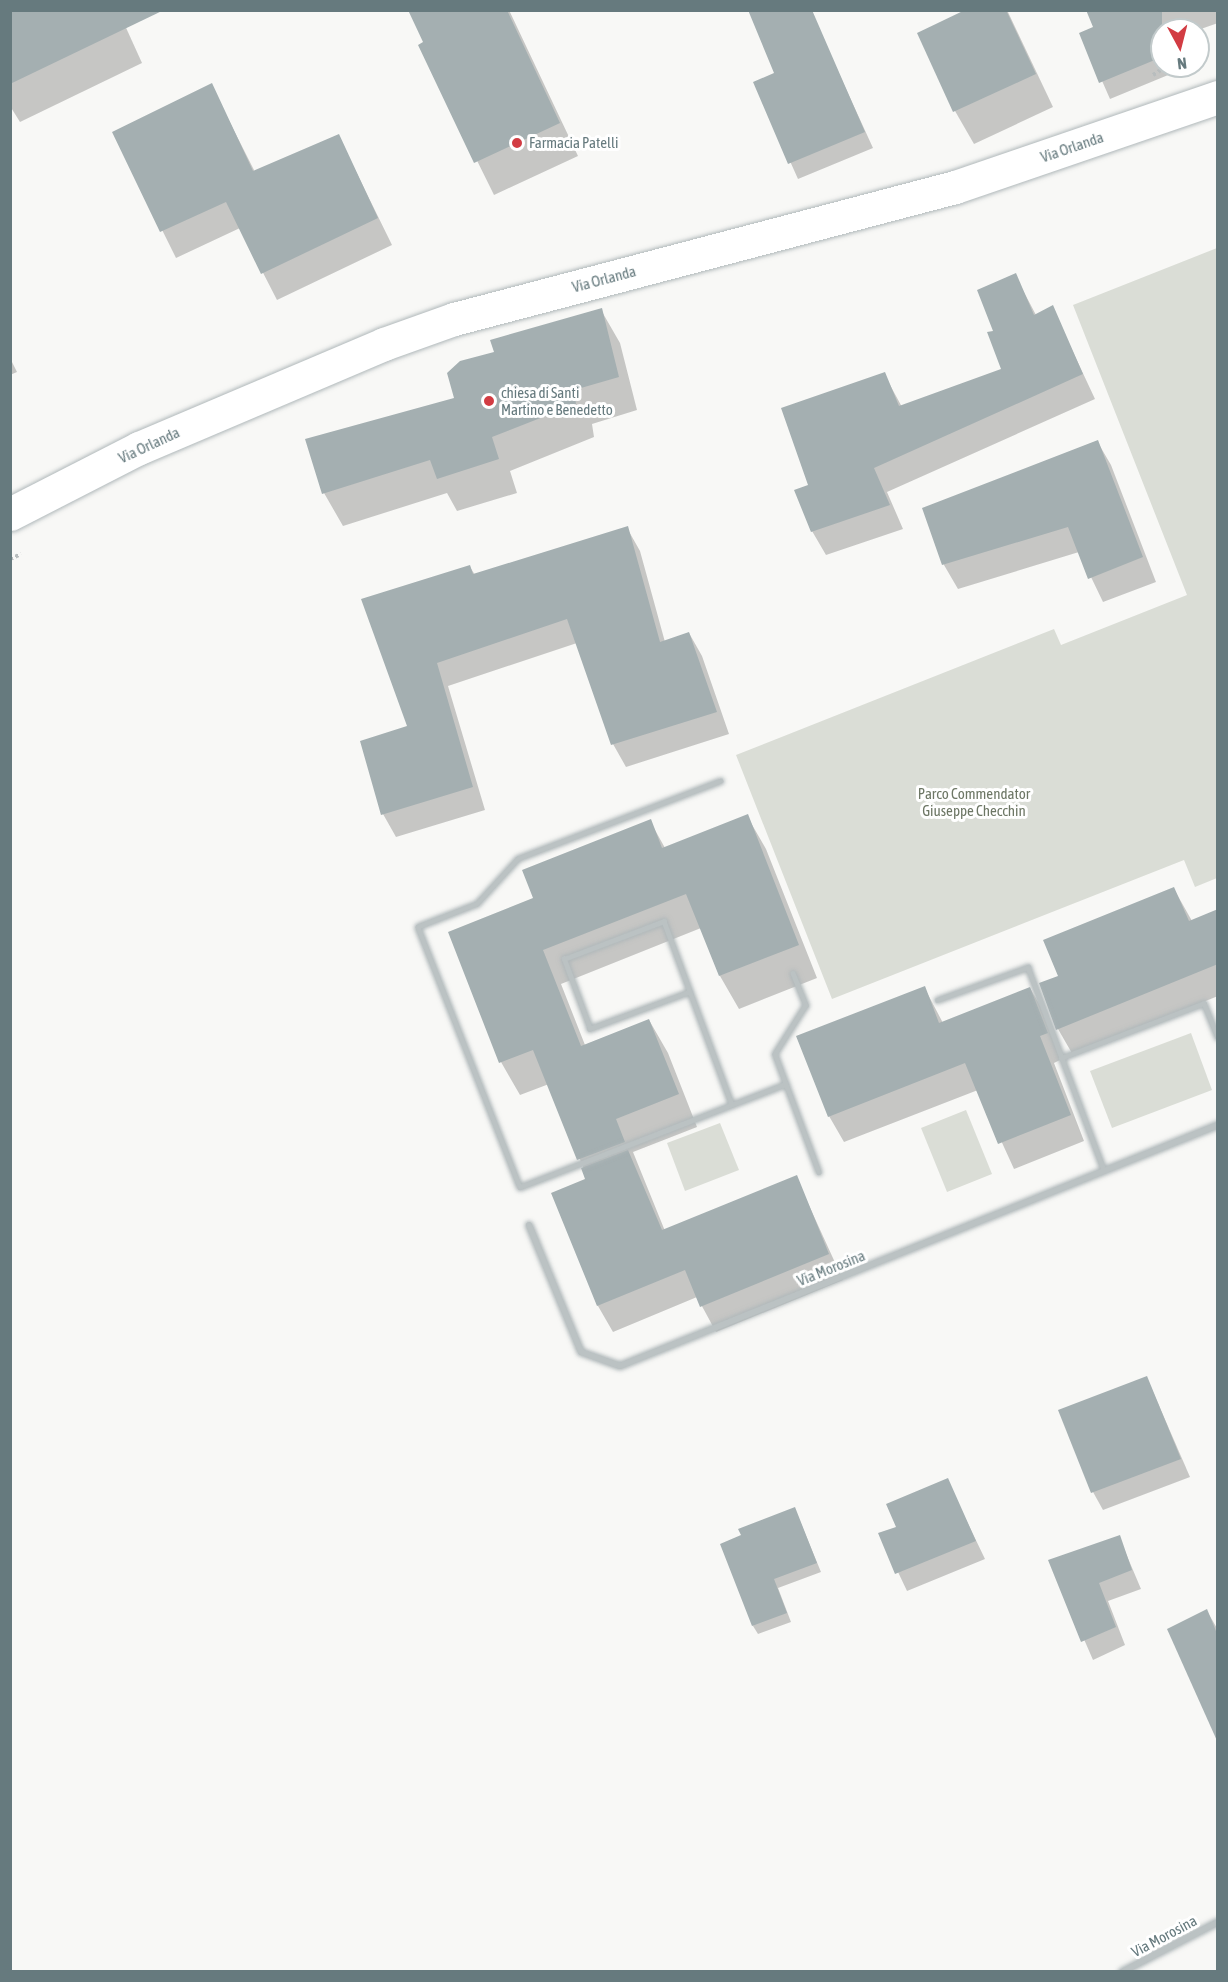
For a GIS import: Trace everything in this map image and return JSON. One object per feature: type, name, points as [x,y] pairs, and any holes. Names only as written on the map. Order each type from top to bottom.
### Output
[{"type":"main road","name":"Via Orlanda","points":[[10,514],[139,448],[414,333],[705,251],[955,187],[1218,97]]},
{"type":"street","name":"Via Morosina","points":[[529,1225],[581,1352],[620,1366],[1218,1125]]},
{"type":"street","name":"Via Morosina","points":[[1122,1971],[1218,1922]]},
{"type":"lane","points":[[721,781],[518,859],[477,904],[418,927],[520,1187],[786,1084]]},
{"type":"lane","points":[[690,992],[590,1029],[564,959],[664,921],[732,1105]]},
{"type":"lane","points":[[937,1000],[1028,967],[1104,1170]]},
{"type":"lane","points":[[793,973],[806,1005],[776,1054],[819,1172]]},
{"type":"lane","points":[[1061,1058],[1204,1003],[1218,1037]]},
{"type":"green space","name":"Parco Commendator Giuseppe Checchin","points":[[1217,248],[1217,878],[1195,887],[1184,860],[832,999],[736,755],[1054,629],[1061,645],[1187,595],[1073,305]]},
{"type":"green space","points":[[1191,1033],[1212,1090],[1112,1128],[1090,1071]]},
{"type":"green space","points":[[966,1110],[992,1174],[947,1192],[921,1128]]},
{"type":"green space","points":[[720,1123],[739,1170],[685,1191],[667,1143]]},
{"type":"building","points":[[10,10],[164,10],[10,84]]},
{"type":"building","points":[[408,10],[507,10],[560,123],[474,163],[418,45],[423,42]]},
{"type":"building","points":[[748,10],[812,10],[865,132],[788,164],[753,82],[774,73]]},
{"type":"building","points":[[965,10],[1006,10],[1036,74],[953,112],[917,33]]},
{"type":"building","points":[[1086,10],[1162,10],[1162,18],[1150,18],[1150,62],[1099,83],[1079,33],[1093,27]]},
{"type":"building","points":[[212,83],[253,171],[339,134],[378,218],[261,274],[226,202],[160,232],[112,132]]},
{"type":"building","points":[[1016,273],[1034,315],[1053,305],[1083,374],[874,468],[890,505],[811,532],[794,490],[808,485],[781,408],[885,372],[899,406],[1001,369],[987,332],[993,331],[977,290]]},
{"type":"building","name":"chiesa di Santi Martino e Benedetto","points":[[602,308],[619,377],[574,390],[576,404],[492,437],[499,459],[437,479],[430,460],[322,494],[305,439],[454,398],[447,373],[460,361],[494,352],[490,340]]},
{"type":"building","points":[[1098,440],[1143,557],[1088,579],[1068,527],[942,565],[922,508]]},
{"type":"building","points":[[628,526],[660,642],[689,632],[717,712],[611,745],[567,619],[437,663],[473,787],[381,815],[360,741],[407,726],[361,599],[470,565],[473,574]]},
{"type":"building","points":[[748,814],[799,945],[719,976],[686,894],[543,950],[581,1046],[649,1019],[679,1094],[616,1119],[625,1142],[577,1160],[533,1050],[499,1063],[448,932],[533,898],[522,870],[651,819],[662,848]]},
{"type":"building","points":[[1174,887],[1189,921],[1218,909],[1218,964],[1056,1030],[1039,983],[1058,976],[1043,940]]},
{"type":"building","points":[[925,986],[939,1023],[1030,987],[1048,1033],[1040,1036],[1071,1115],[998,1144],[965,1063],[828,1117],[796,1036]]},
{"type":"building","points":[[628,1150],[662,1230],[797,1175],[829,1254],[700,1307],[685,1270],[597,1306],[551,1193],[585,1179],[581,1168]]},
{"type":"building","points":[[1147,1376],[1181,1459],[1091,1493],[1058,1410]]},
{"type":"building","points":[[948,1478],[976,1541],[895,1574],[878,1533],[896,1527],[886,1504]]},
{"type":"building","points":[[795,1507],[817,1563],[774,1579],[787,1613],[752,1626],[720,1544],[741,1535],[738,1529]]},
{"type":"building","points":[[1120,1535],[1132,1570],[1099,1583],[1116,1627],[1081,1642],[1048,1560]]},
{"type":"building","points":[[1207,1609],[1218,1636],[1218,1743],[1167,1629]]},
{"type":"place","name":"Farmacia Patelli","points":[[517,143]]},
{"type":"place","name":"chiesa di Santi Martino e Benedetto","points":[[489,401]]}]
